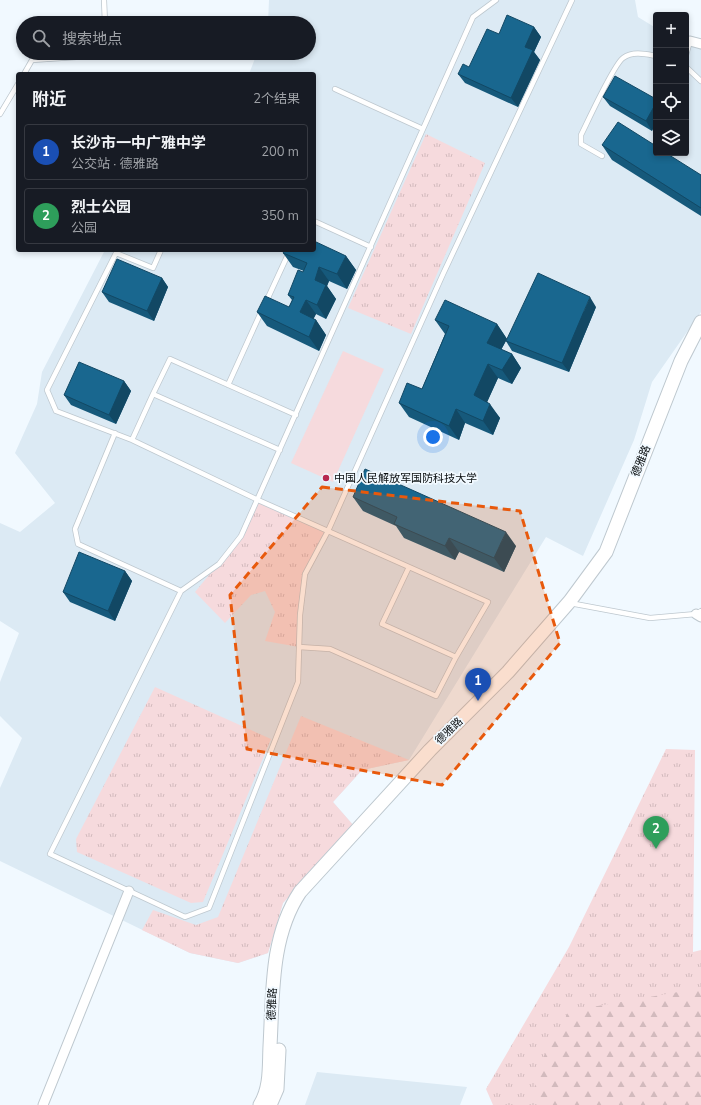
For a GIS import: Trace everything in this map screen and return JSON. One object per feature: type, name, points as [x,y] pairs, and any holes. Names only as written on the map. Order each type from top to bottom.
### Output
[{"type":"street","points":[[690,41],[701,44]]},
{"type":"street","name":"德雅路","points":[[260,1105],[269,1086],[274,963],[287,914],[292,903],[300,892],[430,750],[508,672],[572,603],[606,552],[681,361],[701,322]]},
{"type":"street","name":"德雅路","points":[[270,1105],[278,1083],[283,964],[295,916],[305,897],[435,755],[513,676],[610,555],[686,362],[701,332]]},
{"type":"street","points":[[43,1105],[130,891]]},
{"type":"lane","points":[[104,0],[105,16]]},
{"type":"lane","points":[[496,0],[473,17],[258,500],[240,536],[219,564],[181,591],[50,854],[185,917],[209,908],[298,682],[300,615],[305,574],[328,531],[443,274],[572,0]]},
{"type":"lane","points":[[688,48],[690,41]]},
{"type":"lane","points":[[602,156],[581,144],[581,135],[612,74],[622,58],[638,53],[653,56]]},
{"type":"lane","points":[[25,72],[32,60]]},
{"type":"lane","points":[[689,70],[701,80]]},
{"type":"lane","points":[[0,114],[16,87]]},
{"type":"lane","points":[[335,89],[423,129]]},
{"type":"lane","points":[[316,222],[370,247]]},
{"type":"lane","points":[[160,252],[153,268],[116,253],[47,390],[56,411],[132,440],[258,500],[488,602],[456,657],[436,696],[330,649],[299,647]]},
{"type":"lane","points":[[228,385],[289,252]]},
{"type":"lane","points":[[132,440],[170,360],[296,415]]},
{"type":"lane","points":[[153,394],[280,450]]},
{"type":"lane","points":[[115,433],[75,529],[78,544],[181,591]]},
{"type":"lane","points":[[409,567],[382,624],[456,657]]},
{"type":"lane","points":[[572,603],[650,618],[699,614]]},
{"type":"highlighted area","points":[[322,487],[520,511],[560,643],[442,785],[247,749],[230,595]]},
{"type":"shaded area","name":"中国人民解放军国防科技大学","points":[[269,0],[635,0],[638,17],[653,26],[653,156],[689,156],[689,44],[701,47],[701,312],[652,382],[634,440],[583,556],[546,537],[409,760],[362,770],[333,802],[354,826],[283,903],[268,953],[238,963],[190,953],[0,861],[0,788],[22,738],[0,716],[0,682],[19,633],[0,621],[0,523],[20,532],[55,503],[15,453],[37,404],[42,372],[104,252],[316,252],[316,72],[250,72],[254,60],[316,60],[316,16],[268,16]]},
{"type":"shaded area","points":[[317,1072],[467,1087],[460,1105],[305,1105]]},
{"type":"green space","points":[[426,134],[485,163],[411,334],[348,308]]},
{"type":"green space","points":[[343,351],[384,369],[333,482],[291,463]]},
{"type":"green space","points":[[258,500],[328,531],[305,574],[299,647],[265,641],[275,612],[265,591],[251,595],[225,623],[195,592],[241,536]]},
{"type":"green space","points":[[155,687],[271,739],[203,902],[191,903],[77,852],[76,839]]},
{"type":"green space","points":[[301,716],[409,760],[362,770],[333,802],[354,826],[283,903],[268,953],[238,963],[190,953],[142,930],[153,910],[196,925],[218,917]]},
{"type":"green space","points":[[666,749],[695,750],[693,952],[701,950],[701,1105],[493,1105],[486,1089],[569,947]]},
{"type":"green space","points":[[701,988],[701,1105],[537,1105],[534,1074],[569,1011]]},
{"type":"building","points":[[507,15],[534,27],[525,47],[533,50],[511,98],[458,74],[463,64],[469,67],[487,29],[499,34]]},
{"type":"building","points":[[615,76],[653,97],[653,108],[646,121],[603,97]]},
{"type":"building","points":[[618,122],[653,144],[653,156],[671,156],[701,175],[701,208],[602,145]]},
{"type":"building","points":[[316,242],[346,256],[337,274],[319,267],[315,280],[326,285],[317,305],[306,300],[300,312],[316,320],[309,337],[257,312],[265,296],[289,307],[294,297],[288,295],[298,270],[303,272],[307,263],[283,253],[316,252]]},
{"type":"building","points":[[117,259],[162,278],[147,311],[102,292]]},
{"type":"building","points":[[538,273],[590,297],[562,363],[506,341]]},
{"type":"building","points":[[445,300],[497,324],[487,343],[512,354],[502,370],[488,364],[474,395],[490,404],[483,421],[456,409],[449,426],[399,403],[407,383],[422,389],[449,326],[435,320]]},
{"type":"building","points":[[79,362],[124,381],[109,415],[64,395]]},
{"type":"building","points":[[365,469],[506,532],[494,558],[449,538],[445,546],[394,524],[397,517],[353,497]]},
{"type":"building","points":[[79,552],[125,571],[108,611],[63,592]]},
{"type":"place","name":"中国人民解放军国防科技大学","points":[[326,478]]},
{"type":"place","name":"长沙市一中广雅中学","points":[[478,701]]},
{"type":"place","name":"烈士公园","points":[[656,849]]}]
